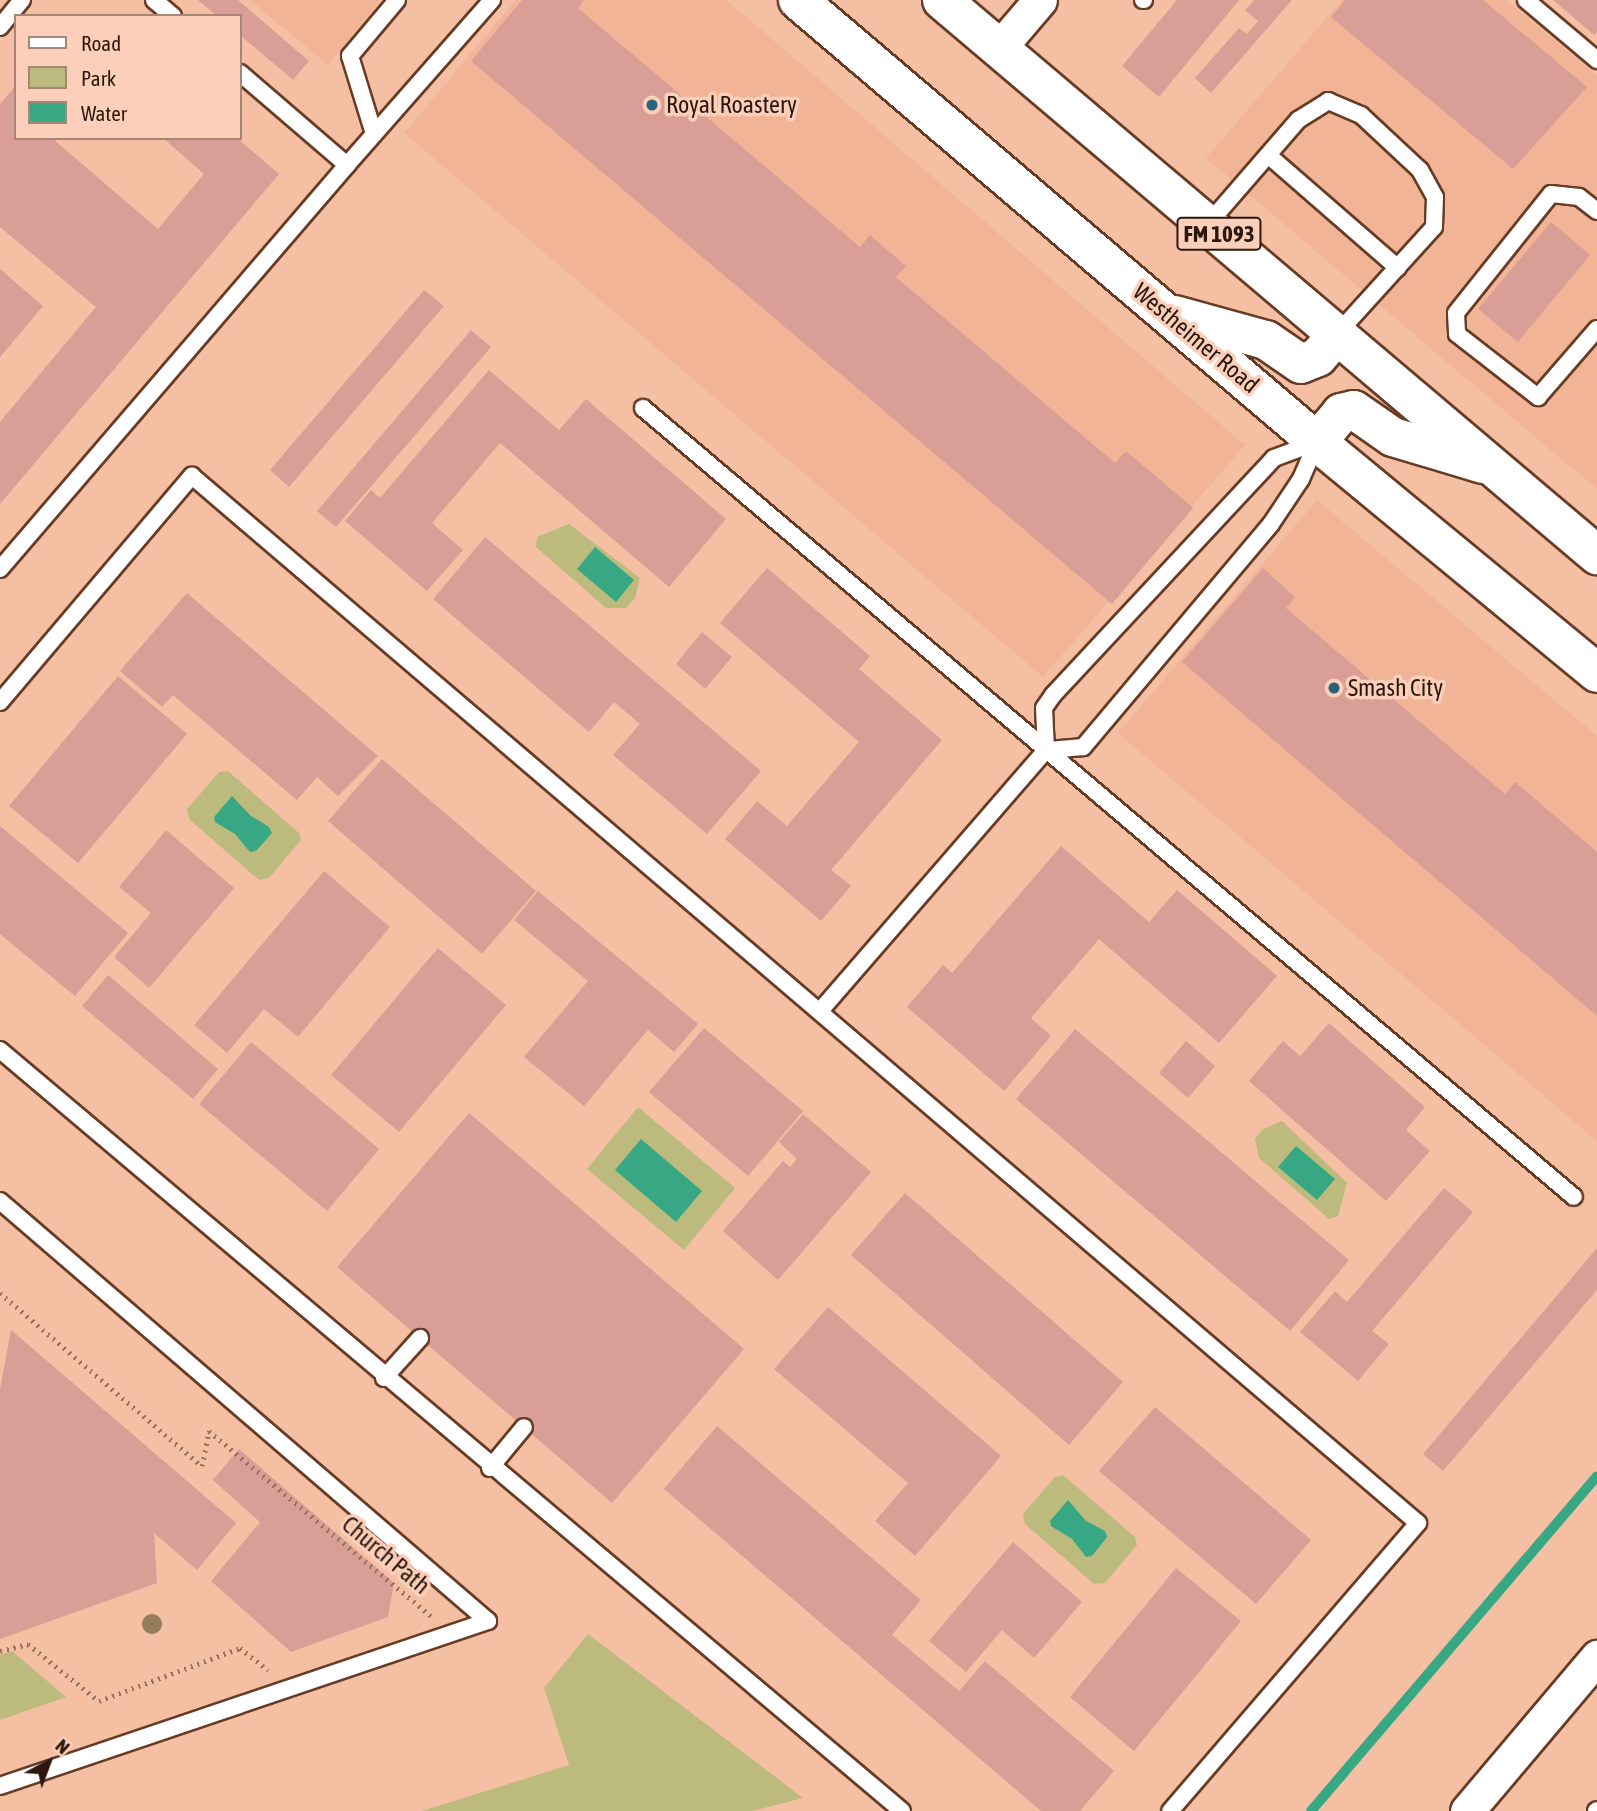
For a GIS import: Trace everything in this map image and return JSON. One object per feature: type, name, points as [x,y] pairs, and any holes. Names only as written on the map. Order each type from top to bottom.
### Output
[{"type":"main road","name":"Westheimer Road","points":[[798,0],[1317,442],[1597,673]]},
{"type":"main road","name":"FM 1093","points":[[942,0],[1597,555]]},
{"type":"main road","points":[[1166,313],[1266,340],[1301,364],[1318,357],[1338,333]]},
{"type":"main road","points":[[1317,442],[1341,413],[1354,410],[1393,437],[1495,468]]},
{"type":"street","points":[[999,48],[1040,0]]},
{"type":"street","points":[[1467,1811],[1597,1657]]},
{"type":"lane","points":[[0,27],[22,0]]},
{"type":"lane","points":[[155,0],[171,14]]},
{"type":"lane","points":[[374,134],[350,56],[397,0]]},
{"type":"lane","points":[[0,569],[492,0]]},
{"type":"lane","points":[[1526,0],[1597,61]]},
{"type":"lane","points":[[242,75],[347,165]]},
{"type":"lane","points":[[1208,224],[1298,121],[1328,101],[1361,116],[1420,170],[1435,197],[1434,227],[1338,333]]},
{"type":"lane","points":[[1268,155],[1398,268]]},
{"type":"lane","points":[[1597,211],[1579,197],[1551,194],[1456,313],[1457,334],[1538,397],[1597,329]]},
{"type":"lane","points":[[643,408],[1574,1197]]},
{"type":"lane","points":[[1046,750],[1083,747],[1271,524],[1301,479],[1317,442]]},
{"type":"lane","points":[[820,1012],[1046,750],[1044,708],[1053,695],[1273,458],[1317,442]]},
{"type":"lane","points":[[0,702],[192,476],[1418,1523],[1170,1811]]},
{"type":"lane","points":[[0,1050],[490,1468],[902,1811]]},
{"type":"lane","points":[[0,1201],[488,1621],[0,1786]]},
{"type":"lane","points":[[384,1378],[420,1338]]},
{"type":"lane","points":[[490,1468],[524,1427]]},
{"type":"path","name":"Church Path","points":[[0,1293],[202,1466],[209,1431],[433,1618],[421,1622]]},
{"type":"path","points":[[0,1651],[28,1644],[99,1701],[240,1648],[273,1675]]},
{"type":"shaded area","points":[[250,0],[381,0],[328,65]]},
{"type":"shaded area","points":[[516,0],[726,0],[1245,445],[1043,677],[404,133]]},
{"type":"shaded area","points":[[1342,0],[1506,0],[1597,76],[1597,489],[1206,158]]},
{"type":"shaded area","points":[[1317,500],[1597,736],[1597,1141],[1118,733]]},
{"type":"green space","points":[[569,524],[640,578],[635,598],[626,608],[606,608],[536,547],[537,537]]},
{"type":"green space","points":[[228,771],[299,833],[301,840],[269,878],[259,880],[189,819],[187,809],[219,772]]},
{"type":"green space","points":[[638,1107],[735,1188],[684,1250],[587,1169]]},
{"type":"green space","points":[[1282,1121],[1347,1183],[1338,1216],[1329,1219],[1259,1158],[1255,1139],[1263,1129]]},
{"type":"green space","points":[[1063,1475],[1135,1537],[1137,1545],[1105,1583],[1094,1584],[1025,1524],[1023,1514],[1055,1477]]},
{"type":"green space","points":[[588,1634],[803,1798],[752,1811],[422,1811],[569,1765],[544,1688]]},
{"type":"green space","points":[[12,1651],[66,1697],[0,1720],[0,1655]]},
{"type":"water","points":[[595,547],[634,580],[616,602],[577,569]]},
{"type":"water","points":[[232,796],[251,816],[269,827],[272,833],[256,851],[250,852],[235,834],[215,822],[214,817]]},
{"type":"water","points":[[641,1139],[702,1191],[676,1222],[615,1170]]},
{"type":"water","points":[[1296,1146],[1335,1179],[1317,1200],[1278,1167]]},
{"type":"water","points":[[1068,1500],[1086,1521],[1105,1531],[1107,1537],[1092,1556],[1086,1557],[1072,1539],[1051,1526],[1050,1521]]},
{"type":"building","points":[[198,0],[238,0],[309,61],[293,80],[242,37],[242,14],[215,14]]},
{"type":"building","points":[[522,0],[584,0],[578,8],[860,247],[870,235],[906,266],[896,277],[1115,463],[1126,451],[1193,508],[1112,604],[471,61]]},
{"type":"building","points":[[1177,0],[1239,0],[1159,97],[1122,66]]},
{"type":"building","points":[[1254,0],[1292,0],[1211,93],[1195,78],[1239,28],[1247,34],[1258,21],[1245,10]]},
{"type":"building","points":[[1345,0],[1483,0],[1587,87],[1513,169],[1331,17]]},
{"type":"building","points":[[1553,0],[1597,0],[1597,32],[1594,35]]},
{"type":"building","points":[[14,87],[14,140],[54,140],[158,229],[204,174],[165,140],[239,140],[279,174],[0,504],[0,422],[96,307],[0,227],[0,104]]},
{"type":"building","points":[[1551,222],[1590,255],[1518,342],[1478,309]]},
{"type":"building","points":[[0,269],[43,306],[0,357]]},
{"type":"building","points":[[424,290],[444,306],[289,487],[270,470]]},
{"type":"building","points":[[471,330],[491,347],[336,527],[317,511]]},
{"type":"building","points":[[489,370],[559,430],[586,399],[726,519],[669,587],[500,443],[432,523],[463,550],[427,591],[345,521],[371,490],[380,498]]},
{"type":"building","points":[[485,537],[761,771],[707,834],[613,755],[640,724],[614,702],[589,732],[433,599]]},
{"type":"building","points":[[767,568],[870,656],[859,669],[942,740],[831,870],[851,886],[821,921],[725,839],[757,801],[787,826],[859,742],[720,623]]},
{"type":"building","points":[[1263,568],[1295,597],[1286,608],[1505,794],[1515,782],[1597,852],[1597,1016],[1182,662]]},
{"type":"building","points":[[187,593],[378,756],[338,796],[317,777],[297,800],[173,695],[162,707],[120,671]]},
{"type":"building","points":[[702,632],[732,657],[705,689],[676,664]]},
{"type":"building","points":[[118,676],[187,734],[78,863],[9,806]]},
{"type":"building","points":[[382,759],[536,891],[482,954],[328,821]]},
{"type":"building","points":[[0,826],[128,933],[75,996],[0,934]]},
{"type":"building","points":[[166,830],[234,888],[149,988],[114,957],[151,913],[119,887]]},
{"type":"building","points":[[1061,846],[1149,922],[1177,890],[1277,976],[1219,1043],[1099,939],[1031,1018],[1051,1036],[1004,1091],[907,1007],[943,965],[952,973]]},
{"type":"building","points":[[324,871],[390,927],[298,1037],[264,1009],[227,1053],[194,1025]]},
{"type":"building","points":[[538,891],[698,1024],[674,1052],[648,1030],[584,1106],[524,1057],[588,981],[514,920]]},
{"type":"building","points":[[438,948],[506,1005],[399,1132],[331,1075]]},
{"type":"building","points":[[108,975],[218,1069],[193,1099],[82,1006]]},
{"type":"building","points":[[1329,1023],[1425,1107],[1406,1130],[1430,1151],[1386,1201],[1249,1081],[1283,1041],[1300,1056]]},
{"type":"building","points":[[704,1028],[803,1111],[748,1176],[649,1092]]},
{"type":"building","points":[[1075,1029],[1349,1260],[1290,1331],[1016,1099]]},
{"type":"building","points":[[1186,1041],[1215,1066],[1188,1098],[1159,1073]]},
{"type":"building","points":[[251,1042],[379,1149],[327,1211],[199,1104]]},
{"type":"building","points":[[469,1113],[744,1349],[612,1503],[337,1267]]},
{"type":"building","points":[[803,1114],[871,1172],[778,1280],[723,1231],[783,1161],[790,1167],[797,1159],[779,1142]]},
{"type":"building","points":[[1444,1188],[1473,1212],[1372,1331],[1389,1344],[1358,1381],[1300,1332],[1335,1291],[1347,1302]]},
{"type":"building","points":[[905,1193],[1123,1382],[1069,1445],[851,1255]]},
{"type":"building","points":[[1597,1248],[1597,1290],[1443,1471],[1423,1454]]},
{"type":"building","points":[[828,1307],[1001,1456],[915,1556],[875,1521],[908,1483],[774,1369]]},
{"type":"building","points":[[11,1330],[236,1523],[197,1570],[154,1533],[157,1583],[0,1639],[0,1389]]},
{"type":"building","points":[[1155,1407],[1311,1540],[1256,1604],[1099,1471]]},
{"type":"building","points":[[717,1426],[921,1600],[892,1635],[959,1691],[985,1661],[1114,1771],[1080,1811],[1041,1811],[664,1489]]},
{"type":"building","points":[[239,1449],[394,1583],[388,1617],[291,1652],[211,1581],[260,1522],[213,1480]]},
{"type":"building","points":[[1013,1542],[1082,1602],[1034,1658],[1002,1630],[966,1672],[929,1641]]},
{"type":"building","points":[[1176,1568],[1241,1621],[1134,1751],[1070,1697]]},
{"type":"waterway","points":[[1311,1811],[1597,1476]]},
{"type":"place","name":"Royal Roastery","points":[[652,105]]},
{"type":"place","name":"Smash City","points":[[1334,688]]}]
